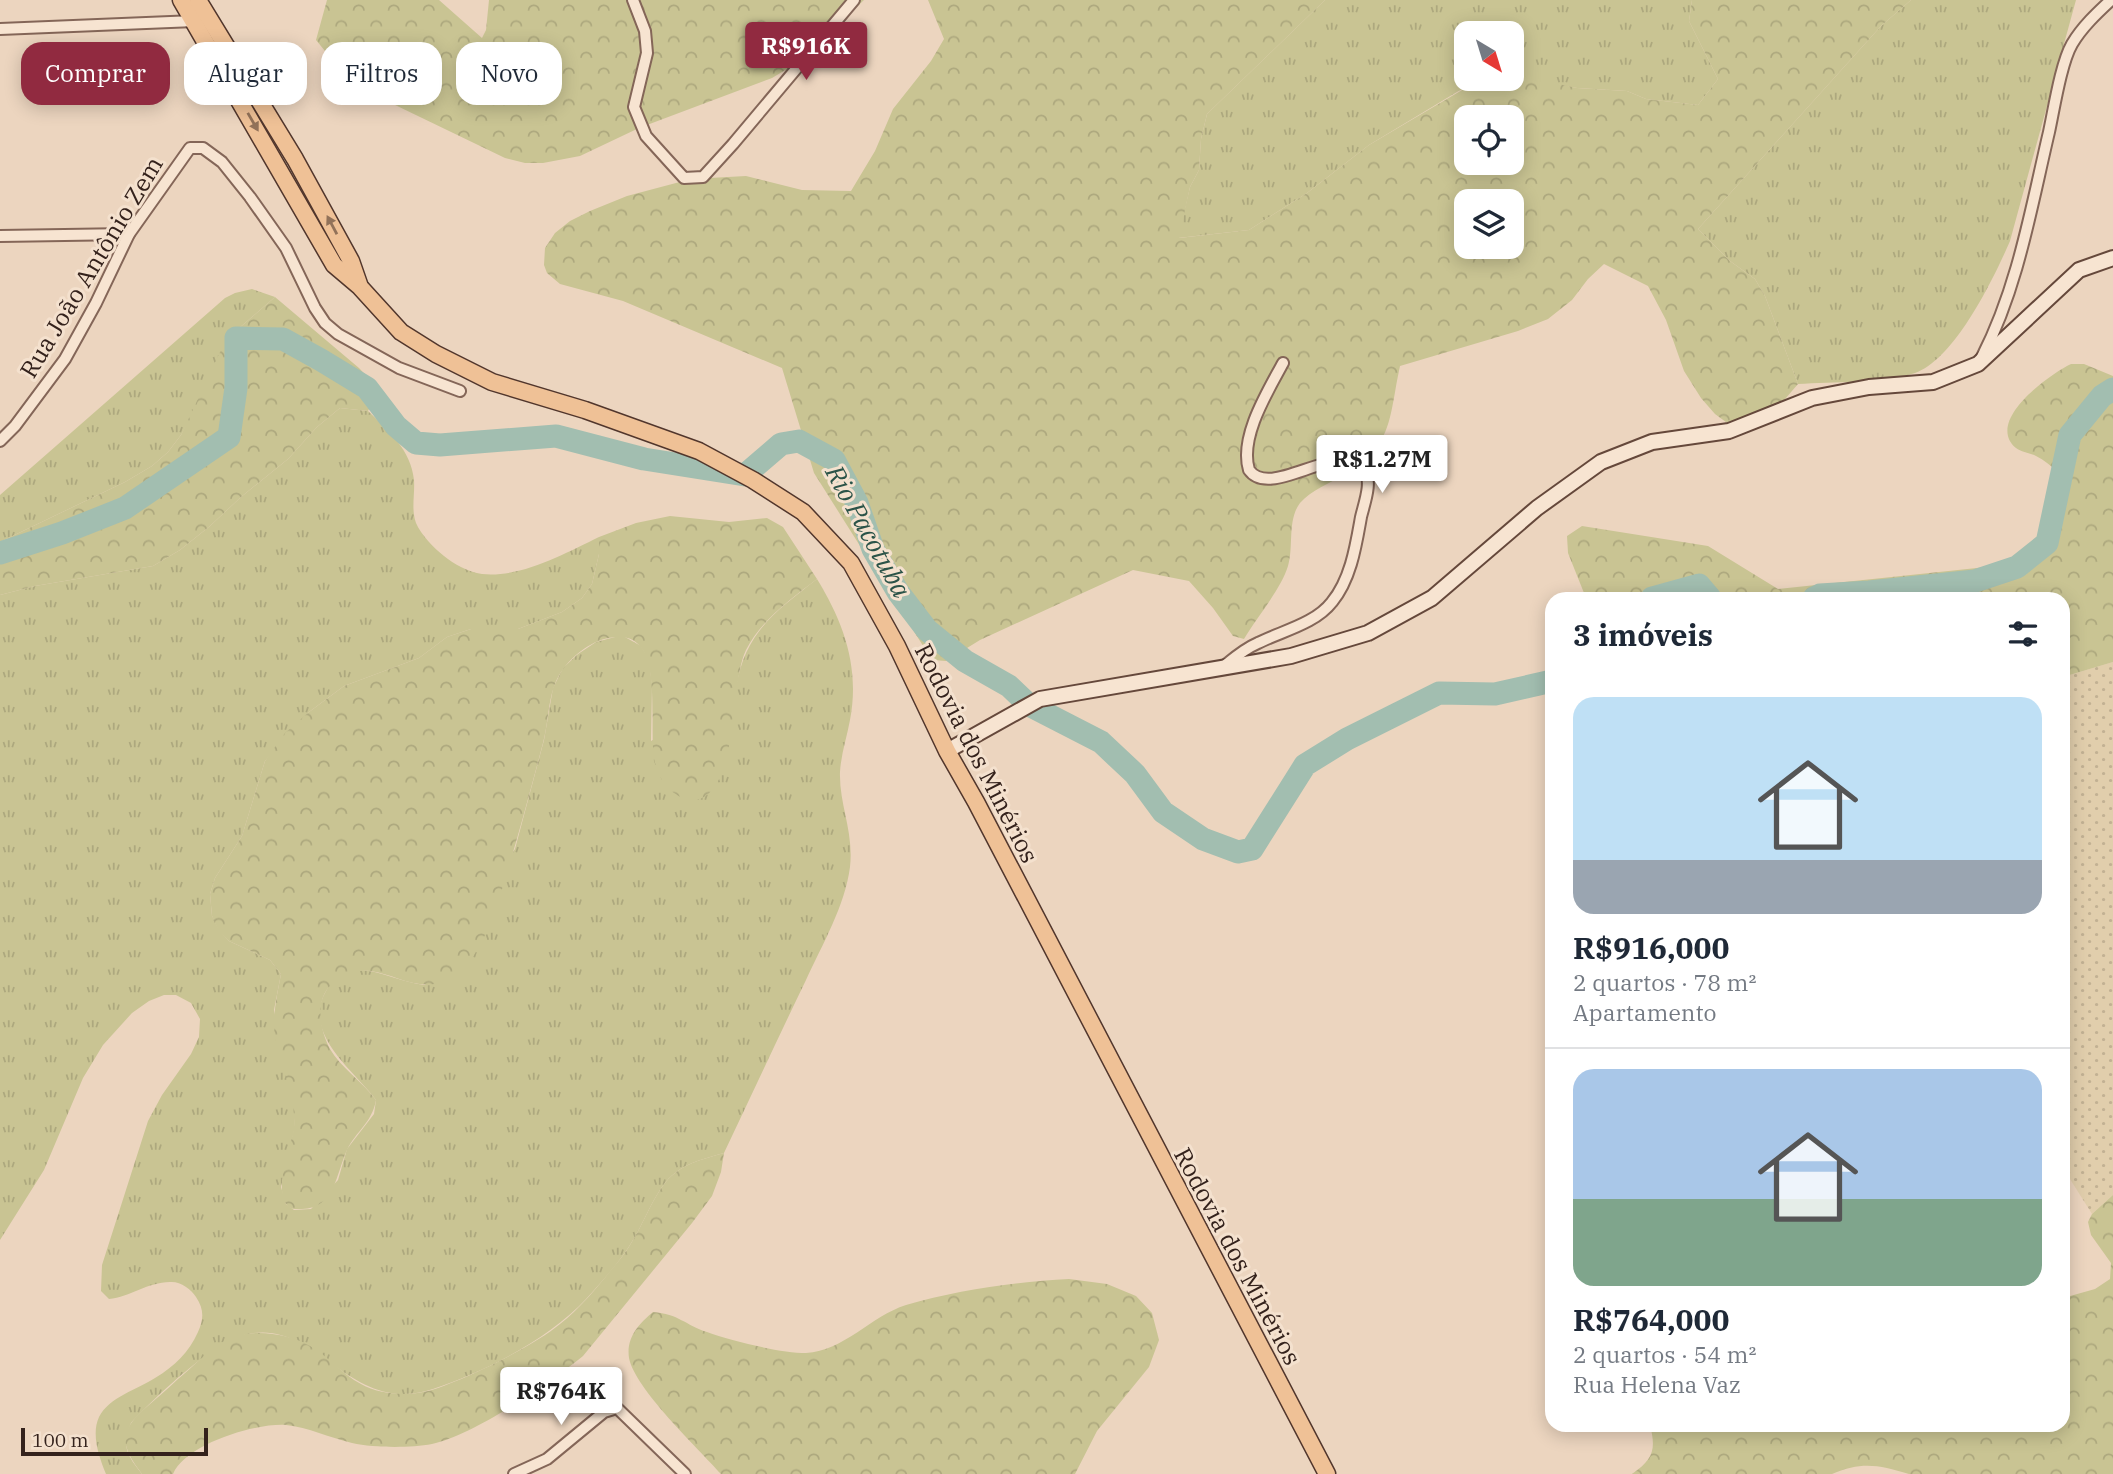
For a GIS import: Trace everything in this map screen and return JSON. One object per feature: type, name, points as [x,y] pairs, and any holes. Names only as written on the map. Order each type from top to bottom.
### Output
[{"type":"main road","name":"Rodovia dos Minérios","points":[[181,0],[334,265],[360,286],[401,332],[436,354],[492,382],[585,410],[699,451],[764,486],[803,512],[851,563],[897,646],[947,751],[1327,1474]]},
{"type":"main road","name":"Rodovia dos Minérios","points":[[198,0],[319,201],[351,261],[360,286]]},
{"type":"street","points":[[633,0],[645,31],[647,53],[635,107],[646,136],[684,178],[703,177],[854,0]]},
{"type":"street","points":[[1978,364],[1994,334],[2014,281],[2060,83],[2072,44],[2111,0]]},
{"type":"street","points":[[0,29],[195,21]]},
{"type":"street","name":"Rua João Antônio Zem","points":[[0,441],[15,426],[65,359],[129,234],[190,148],[203,148],[222,162],[250,197],[286,248],[325,323],[338,334],[399,368],[460,391]]},
{"type":"street","points":[[0,236],[129,234]]},
{"type":"street","points":[[947,751],[1040,699],[1291,656],[1368,633],[1432,598],[1537,509],[1601,462],[1652,442],[1729,431],[1812,398],[1869,387],[1933,382],[1978,364],[2079,270],[2113,258]]},
{"type":"street","points":[[1223,667],[1240,652],[1308,621],[1332,603],[1343,584],[1354,552],[1364,502],[1368,477],[1355,463],[1329,463],[1274,479],[1259,478],[1249,470],[1247,453],[1254,422],[1283,363]]},
{"type":"street","points":[[514,1474],[547,1459],[604,1412],[617,1408],[685,1474]]},
{"type":"shaded area","points":[[2113,662],[2113,1195],[2092,1214],[2070,1179],[2070,675]]},
{"type":"green space","points":[[327,0],[439,0],[482,38],[486,30],[489,0],[864,0],[802,60],[772,78],[639,128],[580,156],[543,163],[525,163],[505,158],[395,105],[442,105],[442,42],[321,42],[321,46],[316,40]]},
{"type":"green space","points":[[928,0],[1325,0],[1207,114],[1201,139],[1199,170],[1190,187],[1179,238],[1249,230],[1307,193],[1369,145],[1460,91],[1524,91],[1524,76],[1577,88],[1627,91],[1646,99],[1698,105],[1718,79],[1689,21],[1692,0],[1911,0],[1881,26],[1698,229],[1730,261],[1755,279],[1765,296],[1798,384],[1768,419],[1730,425],[1715,414],[1684,371],[1666,320],[1648,286],[1604,264],[1572,300],[1548,319],[1518,331],[1400,366],[1391,415],[1381,441],[1361,463],[1315,490],[1300,503],[1293,517],[1290,559],[1285,575],[1244,639],[1233,636],[1189,581],[1133,570],[980,640],[946,661],[932,660],[814,473],[782,368],[623,301],[560,284],[547,273],[544,265],[545,248],[555,233],[570,221],[627,196],[691,179],[746,176],[802,190],[851,191],[875,151],[893,109],[931,61],[944,39]]},
{"type":"green space","points":[[1325,0],[1692,0],[1689,21],[1718,79],[1698,105],[1646,99],[1627,91],[1577,88],[1524,78],[1524,21],[1454,21],[1454,91],[1459,91],[1369,145],[1307,193],[1249,230],[1178,238],[1190,187],[1199,170],[1201,139],[1207,114]]},
{"type":"green space","points":[[1911,0],[2076,0],[2010,241],[1983,295],[1958,335],[1930,365],[1915,373],[1873,380],[1798,384],[1765,296],[1755,279],[1730,261],[1698,229],[1881,26]]},
{"type":"green space","points":[[252,289],[275,297],[238,329],[181,435],[168,452],[152,466],[125,482],[0,542],[0,495],[225,298]]},
{"type":"green space","points":[[275,297],[359,368],[374,384],[375,397],[368,411],[340,408],[317,427],[288,459],[210,526],[180,550],[153,566],[35,586],[0,595],[0,542],[125,482],[152,466],[168,452],[181,435],[220,352],[238,329]]},
{"type":"green space","points":[[2071,364],[2084,364],[2113,376],[2113,662],[2070,675],[2070,592],[1584,592],[1568,553],[1567,536],[1582,526],[1708,546],[1778,589],[2005,565],[2060,516],[2058,472],[2034,455],[2020,451],[2008,437],[2008,425],[2014,412],[2049,378]]},
{"type":"green space","points":[[340,408],[368,411],[404,450],[414,480],[416,523],[432,545],[457,565],[482,574],[512,572],[542,563],[599,537],[599,554],[592,584],[582,598],[562,612],[518,629],[471,629],[447,637],[419,658],[344,686],[309,712],[265,761],[242,836],[215,878],[210,894],[212,916],[220,932],[229,941],[270,960],[281,974],[274,1010],[295,1109],[294,1131],[281,1187],[286,1204],[294,1210],[311,1209],[338,1180],[347,1149],[374,1114],[376,1100],[344,1064],[325,1037],[320,1022],[320,1007],[326,991],[344,974],[360,970],[425,985],[515,849],[544,740],[553,688],[563,668],[596,642],[625,637],[641,646],[649,660],[652,685],[651,741],[736,688],[747,652],[764,625],[817,579],[842,629],[853,682],[853,701],[840,772],[851,854],[847,882],[832,925],[724,1153],[686,1166],[669,1179],[617,1263],[587,1298],[554,1327],[535,1341],[474,1373],[433,1389],[404,1394],[379,1390],[356,1380],[295,1340],[273,1333],[248,1334],[219,1347],[203,1358],[169,1385],[131,1423],[126,1438],[127,1450],[142,1474],[106,1474],[96,1438],[99,1417],[117,1399],[169,1369],[186,1352],[201,1323],[202,1310],[199,1301],[191,1291],[178,1283],[154,1284],[109,1299],[101,1291],[102,1265],[148,1121],[162,1095],[191,1054],[199,1037],[200,1019],[191,1003],[176,995],[164,995],[149,1001],[132,1013],[103,1045],[83,1078],[44,1170],[0,1240],[0,595],[35,586],[153,566],[180,550],[210,526],[288,459],[317,427]]},
{"type":"green space","points":[[670,516],[729,522],[767,518],[783,527],[817,579],[768,620],[746,650],[737,686],[727,756],[720,776],[711,792],[694,801],[677,795],[661,779],[653,751],[650,669],[644,652],[634,641],[618,637],[602,640],[575,656],[564,668],[555,685],[543,743],[502,890],[487,932],[469,962],[442,982],[414,983],[370,971],[359,971],[340,977],[326,991],[320,1015],[326,1041],[340,1062],[376,1100],[371,1115],[347,1150],[328,1196],[313,1207],[290,1208],[283,1198],[282,1189],[294,1114],[274,1030],[281,974],[270,960],[229,941],[219,932],[212,916],[210,894],[215,878],[242,836],[265,761],[285,733],[344,686],[419,658],[447,637],[471,629],[518,629],[562,612],[582,598],[592,584],[599,554],[599,537],[636,523]]},
{"type":"green space","points":[[724,1153],[721,1172],[712,1196],[583,1356],[532,1393],[469,1430],[432,1444],[392,1447],[352,1443],[294,1426],[273,1425],[240,1432],[206,1445],[180,1463],[173,1474],[142,1474],[130,1457],[125,1442],[134,1419],[208,1353],[237,1336],[269,1333],[291,1338],[317,1350],[361,1384],[394,1394],[428,1391],[497,1362],[548,1333],[587,1298],[626,1252],[657,1195],[675,1173],[698,1161]]},
{"type":"green space","points":[[2113,1195],[2113,1474],[1909,1474],[1889,1468],[1862,1466],[1832,1474],[1632,1474],[1652,1453],[1651,1432],[2070,1432],[2070,1296],[2095,1289],[2110,1279],[2111,1263],[2091,1235],[2088,1222],[2092,1214]]},
{"type":"green space","points":[[1069,1279],[1107,1284],[1136,1296],[1152,1313],[1159,1340],[1149,1367],[1097,1431],[1075,1474],[721,1474],[643,1386],[629,1358],[632,1337],[638,1326],[653,1312],[676,1317],[699,1329],[729,1339],[770,1349],[806,1353],[833,1346],[906,1305],[987,1288]]},
{"type":"waterway","name":"Rio Pacotuba","points":[[0,553],[62,533],[125,508],[229,437],[236,388],[236,338],[283,339],[367,388],[396,426],[416,443],[440,445],[556,436],[644,459],[745,475],[781,444],[799,441],[834,460],[857,503],[873,549],[898,592],[927,630],[965,661],[1009,686],[1029,705],[1101,742],[1135,774],[1163,812],[1203,839],[1238,852],[1252,849],[1305,765],[1347,739],[1439,693],[1495,694],[1545,683]]},
{"type":"waterway","name":"Rio Pacotuba","points":[[1869,592],[1975,581],[2017,567],[2047,543],[2070,435],[2102,396],[2113,389]]},
{"type":"waterway","name":"Rio Pacotuba","points":[[1674,592],[1699,585],[1705,592]]}]
